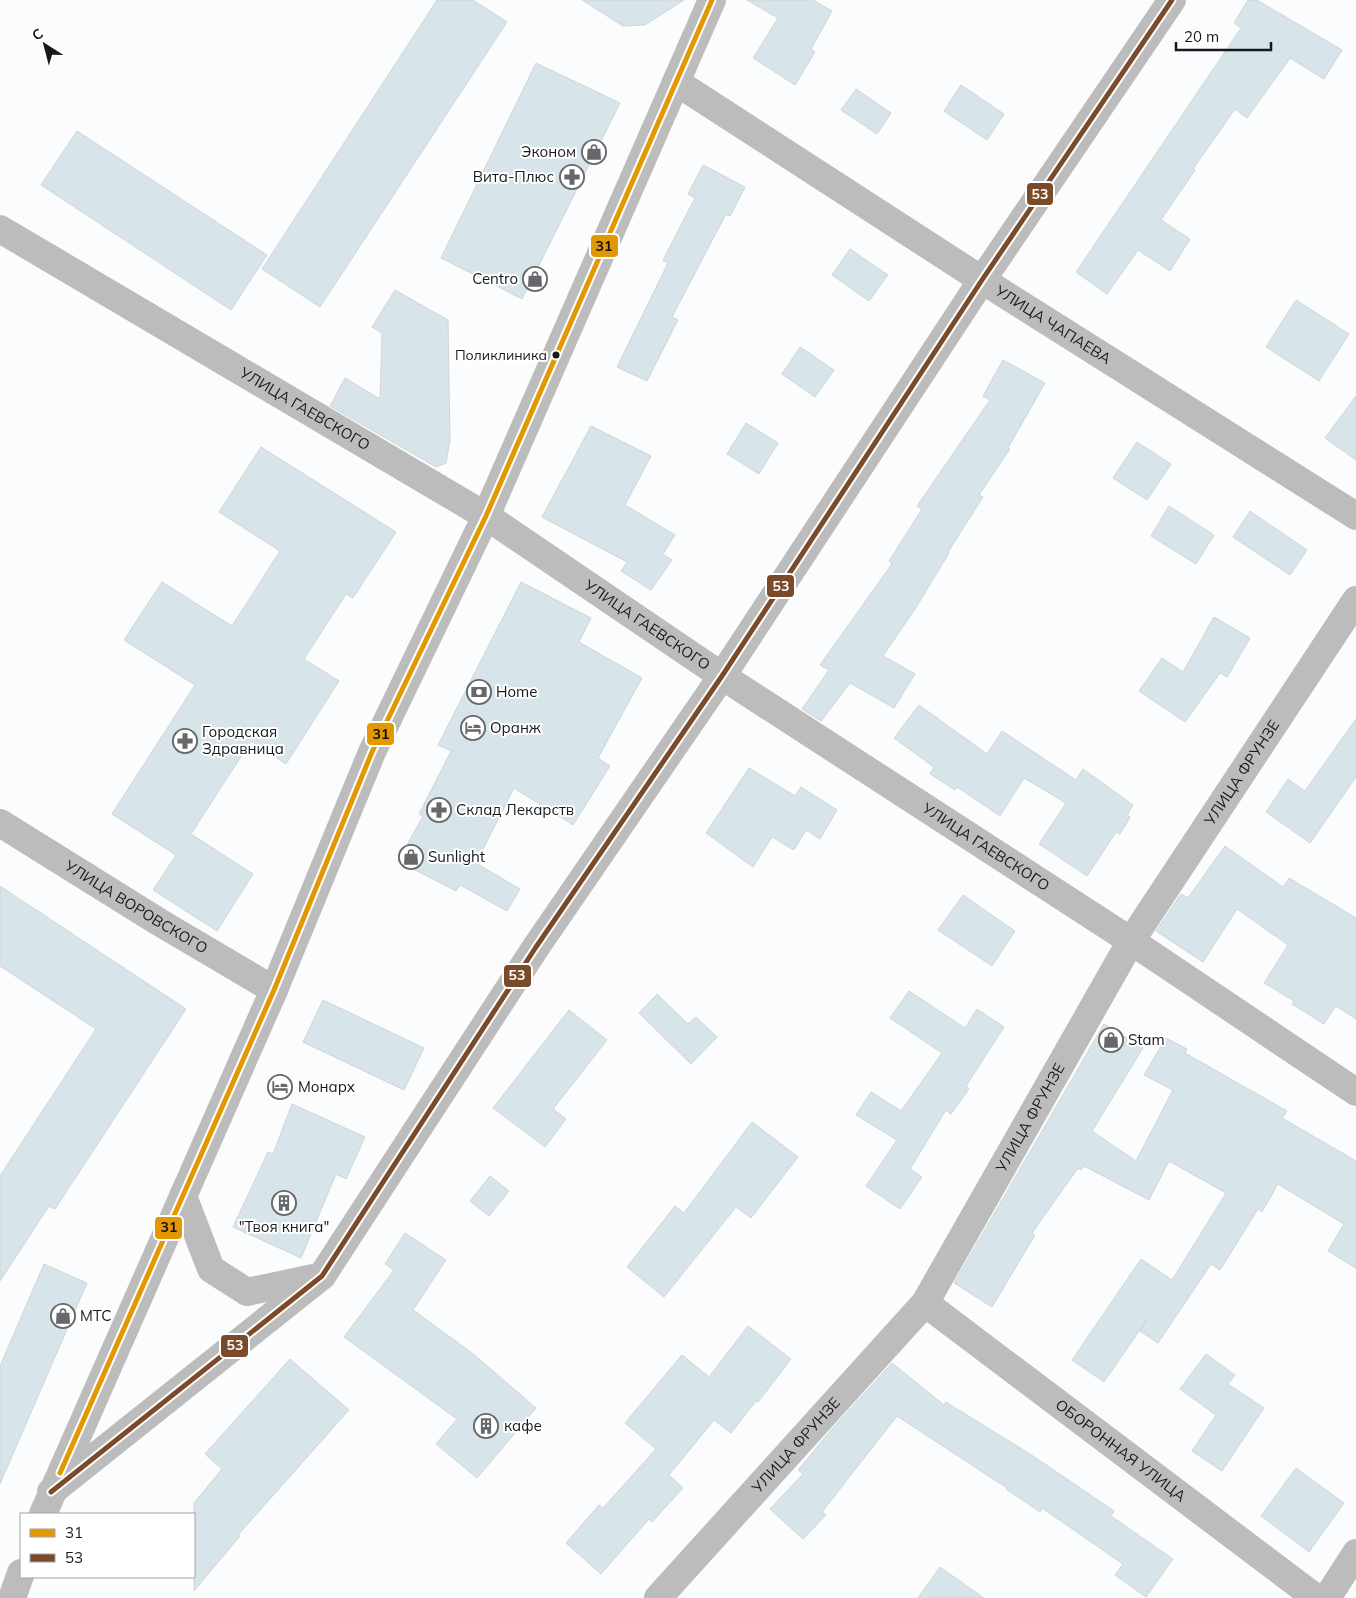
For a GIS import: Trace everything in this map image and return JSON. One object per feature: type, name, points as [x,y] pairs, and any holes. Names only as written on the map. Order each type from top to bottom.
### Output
[{"type":"street","points":[[47,1503],[274,990],[372,752],[486,516],[586,292],[712,0]]},
{"type":"street","points":[[47,1503],[322,1276],[536,946],[722,676],[982,280],[1172,0]]},
{"type":"street","name":"УЛИЦА ЧАПАЕВА","points":[[676,82],[982,280],[1356,516]]},
{"type":"street","name":"УЛИЦА ГАЕВСКОГО","points":[[0,229],[486,516],[722,676],[1131,942],[1356,1092]]},
{"type":"street","name":"УЛИЦА ФРУНЗЕ","points":[[658,1598],[925,1303],[1131,942],[1356,600]]},
{"type":"street","name":"УЛИЦА ВОРОВСКОГО","points":[[0,823],[274,990]]},
{"type":"street","points":[[182,1196],[211,1269],[247,1292],[322,1276]]},
{"type":"street","name":"ОБОРОННАЯ УЛИЦА","points":[[925,1303],[1316,1598]]},
{"type":"street","points":[[1328,1598],[1356,1553]]},
{"type":"street","points":[[12,1598],[20,1576]]},
{"type":"building","points":[[437,0],[473,0],[507,22],[320,307],[262,269]]},
{"type":"building","points":[[582,0],[684,0],[645,25],[623,26]]},
{"type":"building","points":[[747,0],[813,0],[832,11],[811,49],[815,52],[795,85],[753,58],[778,18]]},
{"type":"building","points":[[1248,0],[1257,0],[1342,50],[1324,79],[1290,58],[1247,118],[1235,109],[1193,169],[1195,170],[1161,220],[1190,239],[1170,271],[1138,250],[1107,294],[1076,272],[1241,28],[1234,23]]},
{"type":"building","points":[[536,63],[620,103],[522,299],[441,258]]},
{"type":"building","points":[[961,85],[1004,114],[987,140],[944,111]]},
{"type":"building","points":[[856,89],[891,113],[877,134],[841,110]]},
{"type":"building","points":[[77,131],[267,255],[231,310],[41,185]]},
{"type":"building","points":[[703,165],[745,187],[730,216],[726,214],[672,317],[678,320],[647,381],[617,367],[668,263],[663,260],[695,198],[688,194]]},
{"type":"building","points":[[850,249],[888,275],[869,301],[832,275]]},
{"type":"building","points":[[395,290],[448,320],[450,441],[446,463],[436,467],[330,406],[345,378],[380,399],[382,333],[372,327]]},
{"type":"building","points":[[1296,300],[1349,334],[1319,381],[1266,347]]},
{"type":"building","points":[[800,347],[834,370],[815,397],[782,374]]},
{"type":"building","points":[[1003,360],[1045,383],[1008,448],[1010,449],[979,495],[983,497],[917,606],[883,656],[915,674],[894,708],[850,683],[821,721],[802,709],[829,670],[820,665],[892,564],[889,561],[922,509],[917,506],[990,400],[983,396]]},
{"type":"building","points":[[1356,396],[1356,460],[1325,438]]},
{"type":"building","points":[[746,423],[778,443],[759,474],[727,454]]},
{"type":"building","points":[[591,426],[651,456],[625,505],[675,535],[663,554],[672,560],[651,590],[621,571],[627,562],[542,517]]},
{"type":"building","points":[[1137,442],[1171,464],[1147,500],[1113,478]]},
{"type":"building","points":[[261,447],[396,532],[353,598],[346,594],[304,659],[339,681],[286,764],[251,741],[191,834],[253,874],[217,931],[153,890],[176,855],[112,814],[195,685],[124,640],[162,582],[232,626],[280,551],[219,512]]},
{"type":"building","points":[[1169,506],[1214,535],[1196,564],[1151,536]]},
{"type":"building","points":[[1250,511],[1307,550],[1290,575],[1233,537]]},
{"type":"building","points":[[521,582],[591,618],[579,642],[642,678],[598,758],[610,766],[573,825],[514,788],[476,863],[520,889],[507,911],[460,885],[456,891],[398,861],[423,816],[419,814],[451,751],[438,745]]},
{"type":"building","points":[[1214,617],[1250,638],[1227,677],[1220,673],[1185,722],[1139,691],[1162,658],[1183,672]]},
{"type":"building","points":[[919,705],[987,754],[1002,731],[1076,780],[1083,769],[1133,805],[1127,815],[1130,817],[1120,834],[1116,832],[1087,876],[1039,844],[1066,803],[1024,778],[1000,816],[957,787],[955,790],[930,774],[934,767],[894,738]]},
{"type":"building","points":[[1356,719],[1356,777],[1310,843],[1266,812],[1288,779],[1305,791]]},
{"type":"building","points":[[749,768],[795,796],[801,787],[837,810],[820,839],[806,830],[794,850],[772,837],[753,867],[706,833]]},
{"type":"building","points":[[1225,846],[1283,887],[1289,878],[1356,918],[1356,1019],[1336,1006],[1324,1024],[1292,1004],[1294,1001],[1264,983],[1288,945],[1237,909],[1203,962],[1156,931],[1181,894],[1188,898]]},
{"type":"building","points":[[0,886],[186,1009],[55,1209],[49,1206],[0,1281],[0,1176],[96,1029],[0,966]]},
{"type":"building","points":[[963,895],[1015,931],[992,966],[938,930]]},
{"type":"building","points":[[909,991],[965,1028],[977,1009],[1004,1027],[966,1086],[969,1089],[951,1114],[946,1110],[910,1169],[922,1177],[900,1209],[866,1186],[897,1140],[856,1115],[871,1092],[901,1111],[942,1053],[890,1018]]},
{"type":"building","points":[[657,994],[688,1024],[696,1017],[717,1037],[691,1064],[639,1013]]},
{"type":"building","points":[[323,1000],[424,1048],[404,1090],[303,1042]]},
{"type":"building","points":[[569,1010],[607,1040],[553,1109],[566,1119],[545,1147],[493,1108]]},
{"type":"building","points":[[1104,1024],[1143,1048],[1092,1131],[1136,1161],[1173,1090],[1144,1075],[1166,1038],[1187,1049],[1185,1053],[1287,1111],[1282,1118],[1356,1161],[1356,1268],[1328,1251],[1344,1224],[1278,1184],[1262,1212],[1258,1209],[1220,1270],[1211,1264],[1158,1343],[1140,1331],[1148,1318],[1104,1382],[1072,1360],[1141,1259],[1172,1280],[1226,1193],[1169,1161],[1149,1200],[1084,1166],[1081,1170],[1078,1168],[1032,1233],[1035,1235],[992,1307],[954,1283]]},
{"type":"building","name":"\"Твоя книга\"","points":[[292,1104],[365,1137],[346,1179],[336,1174],[301,1258],[233,1227],[268,1152],[273,1154]]},
{"type":"building","points":[[752,1122],[798,1157],[751,1218],[736,1207],[664,1297],[627,1267],[675,1206],[684,1213]]},
{"type":"building","points":[[490,1176],[509,1191],[489,1216],[470,1201]]},
{"type":"building","points":[[405,1233],[446,1260],[413,1310],[472,1353],[536,1408],[477,1478],[436,1444],[457,1419],[344,1337],[394,1270],[385,1264]]},
{"type":"building","points":[[44,1264],[87,1283],[0,1484],[0,1366]]},
{"type":"building","points":[[748,1326],[791,1359],[731,1433],[714,1420],[669,1475],[683,1488],[652,1522],[649,1519],[601,1574],[566,1543],[599,1505],[603,1508],[656,1449],[625,1423],[682,1355],[709,1377]]},
{"type":"building","points":[[1206,1354],[1235,1375],[1228,1384],[1264,1408],[1222,1471],[1192,1451],[1216,1415],[1180,1389]]},
{"type":"building","points":[[290,1359],[349,1410],[238,1535],[240,1536],[194,1591],[194,1503],[222,1469],[205,1454]]},
{"type":"building","points":[[892,1363],[944,1405],[946,1402],[1033,1456],[1114,1511],[1111,1516],[1173,1559],[1146,1597],[1115,1575],[1123,1564],[1042,1508],[1040,1512],[1007,1488],[897,1416],[822,1512],[826,1515],[803,1539],[770,1509],[803,1474],[798,1470],[832,1429]]},
{"type":"building","points":[[1296,1468],[1344,1503],[1309,1552],[1261,1516]]},
{"type":"building","points":[[940,1567],[984,1598],[918,1598]]},
{"type":"transit line","name":"31","points":[[60,1473],[274,990],[372,752],[486,516],[712,0]]},
{"type":"transit line","name":"53","points":[[51,1492],[322,1276],[536,947],[722,676],[982,280],[1172,0]]},
{"type":"place","name":"Эконом","points":[[594,152]]},
{"type":"place","name":"Вита-Плюс","points":[[572,177]]},
{"type":"place","name":"Centro","points":[[535,279]]},
{"type":"place","name":"Поликлиника","points":[[556,355]]},
{"type":"place","name":"Home","points":[[479,692]]},
{"type":"place","name":"Оранж","points":[[473,728]]},
{"type":"place","name":"Городская Здравница","points":[[185,741]]},
{"type":"place","name":"Склад Лекарств","points":[[439,810]]},
{"type":"place","name":"Sunlight","points":[[411,857]]},
{"type":"place","name":"Stam","points":[[1111,1040]]},
{"type":"place","name":"Монарх","points":[[280,1087]]},
{"type":"place","name":"\"Твоя книга\"","points":[[284,1203]]},
{"type":"place","name":"МТС","points":[[63,1316]]},
{"type":"place","name":"кафе","points":[[486,1426]]}]
